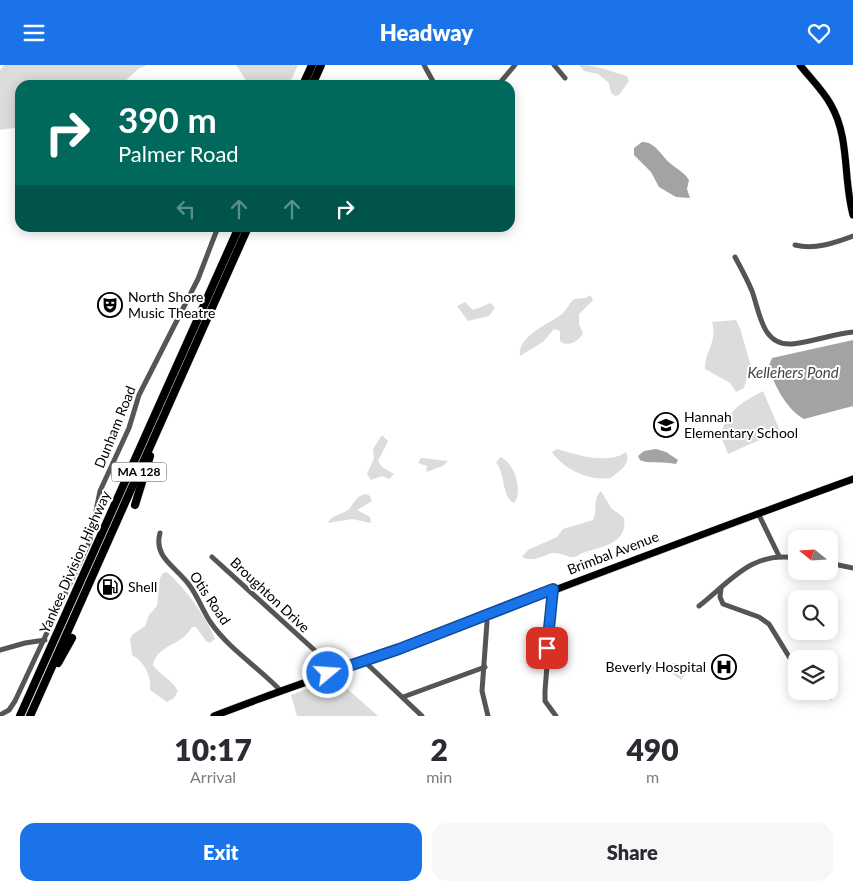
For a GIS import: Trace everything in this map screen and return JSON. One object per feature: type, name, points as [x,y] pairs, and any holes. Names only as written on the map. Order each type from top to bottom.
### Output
[{"type":"highway","points":[[305,80],[312,65]]},
{"type":"highway","points":[[314,80],[321,65]]},
{"type":"highway","name":"Yankee Division Highway","points":[[20,716],[237,232]]},
{"type":"highway","name":"Yankee Division Highway","points":[[30,716],[246,232]]},
{"type":"highway","points":[[135,505],[160,424]]},
{"type":"highway","points":[[30,716],[72,637]]},
{"type":"highway","points":[[14,716],[29,697]]},
{"type":"main road","points":[[800,65],[828,99],[839,124],[843,143],[846,189],[853,215]]},
{"type":"main road","name":"Brimbal Avenue","points":[[214,716],[853,479]]},
{"type":"street","points":[[424,65],[432,80]]},
{"type":"street","points":[[502,80],[514,65]]},
{"type":"street","points":[[554,65],[565,78]]},
{"type":"street","name":"Dunham Road","points":[[0,715],[9,710],[15,701],[90,540],[100,491],[129,428],[139,395],[198,279],[216,232]]},
{"type":"street","points":[[795,245],[804,248],[830,244],[853,236]]},
{"type":"street","points":[[735,257],[749,285],[764,327],[771,338],[776,341],[792,344],[853,332]]},
{"type":"street","points":[[758,513],[779,556]]},
{"type":"street","name":"Otis Road","points":[[160,533],[157,547],[190,586],[210,622],[224,639],[280,690]]},
{"type":"street","points":[[699,606],[721,589],[726,582],[753,563],[779,556],[788,557]]},
{"type":"street","name":"Broughton Drive","points":[[212,557],[322,657],[329,665],[328,673]]},
{"type":"street","points":[[838,565],[853,568]]},
{"type":"street","points":[[553,589],[545,701],[556,716]]},
{"type":"street","points":[[721,589],[720,597],[723,604],[759,617],[769,623],[788,655]]},
{"type":"street","points":[[485,615],[487,621],[482,691],[488,716]]},
{"type":"street","points":[[0,650],[45,640]]},
{"type":"street","points":[[364,661],[422,716]]},
{"type":"street","points":[[403,697],[485,667]]},
{"type":"shaded area","points":[[4,65],[147,65],[138,69],[126,80],[15,80],[15,128],[0,130],[0,70]]},
{"type":"shaded area","points":[[236,65],[298,65],[291,80],[246,80]]},
{"type":"shaded area","points":[[579,65],[598,67],[627,76],[629,81],[619,95],[615,96],[611,93],[609,83],[598,74],[584,71]]},
{"type":"shaded area","points":[[590,295],[593,300],[579,314],[579,324],[583,333],[579,339],[570,344],[563,343],[560,341],[560,331],[554,329],[543,342],[520,356],[523,342],[535,331],[562,314],[574,299],[586,298]]},
{"type":"shaded area","points":[[465,302],[473,310],[491,303],[495,308],[489,316],[468,321],[457,306]]},
{"type":"shaded area","points":[[736,320],[751,366],[744,388],[736,392],[730,383],[705,369],[705,363],[712,341],[712,322]]},
{"type":"shaded area","points":[[763,391],[780,431],[728,454],[720,434],[724,425],[732,412],[747,400]]},
{"type":"shaded area","points":[[382,435],[388,441],[378,461],[382,467],[394,474],[389,479],[382,476],[371,480],[367,474],[374,458],[373,449]]},
{"type":"shaded area","points":[[557,449],[592,458],[610,458],[626,452],[627,460],[624,467],[611,478],[594,478],[578,473],[563,464],[552,452]]},
{"type":"shaded area","points":[[500,457],[510,465],[516,477],[518,491],[514,503],[507,496],[499,467],[496,463]]},
{"type":"shaded area","points":[[421,458],[448,461],[443,466],[426,472],[427,466],[418,463]]},
{"type":"shaded area","points":[[601,491],[611,508],[624,518],[622,533],[613,543],[584,552],[575,557],[552,553],[536,559],[522,557],[528,550],[557,537],[563,529],[593,520],[597,497]]},
{"type":"shaded area","points":[[366,494],[370,496],[372,501],[357,510],[370,517],[371,523],[352,519],[328,523],[329,520],[348,510],[360,496]]},
{"type":"shaded area","points":[[167,572],[194,603],[206,620],[215,639],[210,643],[206,641],[196,627],[192,627],[183,638],[164,649],[157,656],[153,665],[178,691],[174,698],[167,702],[150,690],[144,665],[132,655],[130,639],[132,635],[145,626],[149,615],[157,606],[160,578],[163,573]]},
{"type":"shaded area","points":[[676,663],[683,666],[687,672],[681,680],[670,672],[648,669],[636,672],[631,670],[639,665]]},
{"type":"shaded area","points":[[335,678],[378,716],[297,716],[291,695]]},
{"type":"water","points":[[642,142],[655,147],[667,161],[687,177],[689,180],[687,189],[690,198],[676,197],[659,187],[651,172],[634,155],[634,148]]},
{"type":"water","name":"Kellehers Pond","points":[[853,340],[853,406],[804,419],[798,415],[782,397],[771,375],[768,368],[772,358]]},
{"type":"water","points":[[656,449],[666,452],[678,460],[676,464],[640,460],[638,456],[644,451]]},
{"type":"place","name":"North Shore Music Theatre","points":[[110,305]]},
{"type":"place","name":"Hannah Elementary School","points":[[666,425]]},
{"type":"place","name":"Shell","points":[[110,587]]},
{"type":"place","name":"Beverly Hospital","points":[[724,667]]},
{"type":"route","points":[[328,673],[399,649],[553,589],[547,648]]}]
